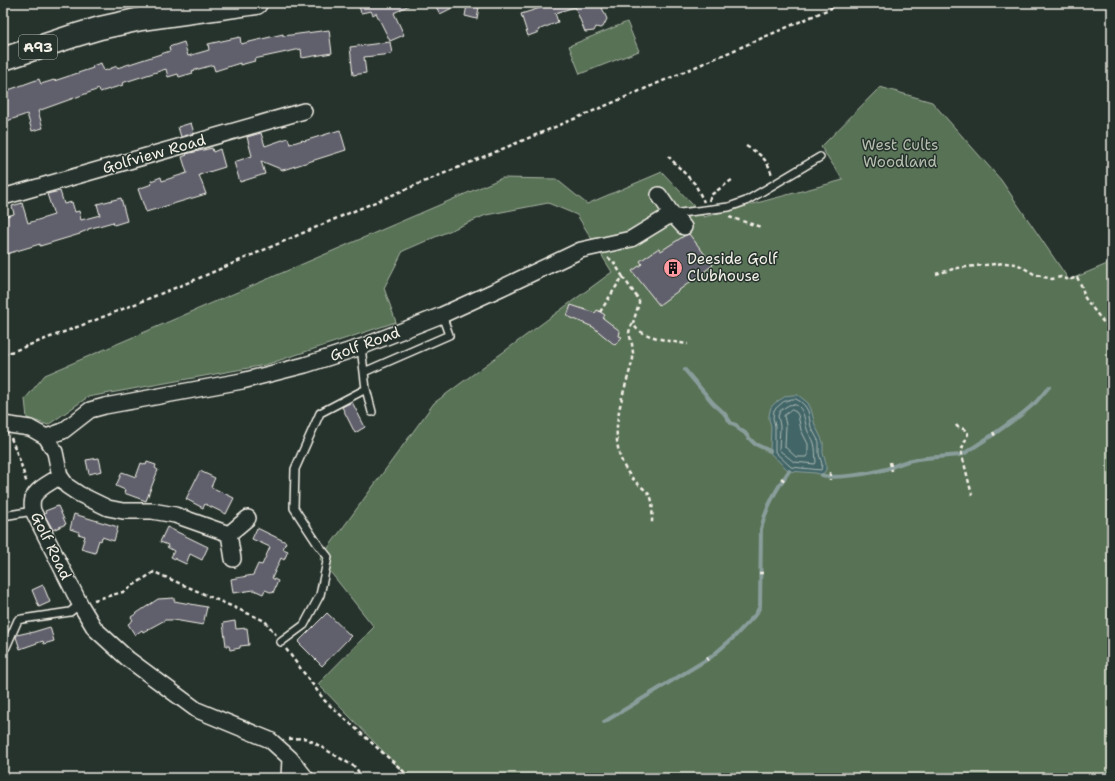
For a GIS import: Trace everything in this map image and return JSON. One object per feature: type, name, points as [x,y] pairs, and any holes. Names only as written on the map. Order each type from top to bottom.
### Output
[{"type":"main road","name":"A93","points":[[3,59],[73,36],[127,22],[164,15],[256,3]]},
{"type":"street","name":"Golfview Road","points":[[3,197],[304,111]]},
{"type":"street","points":[[659,195],[672,214],[684,227]]},
{"type":"street","name":"Golf Road","points":[[46,437],[63,431],[90,410],[242,381],[305,366],[361,347],[442,315],[581,250],[631,239],[672,214]]},
{"type":"street","points":[[4,424],[30,428],[46,437],[55,452],[60,476],[67,486],[79,494],[108,508],[123,511],[152,511],[175,514],[229,534]]},
{"type":"street","name":"Golf Road","points":[[60,476],[42,488],[33,505],[80,604],[95,630],[128,659],[197,710],[270,740],[290,758],[306,778]]},
{"type":"street","points":[[229,534],[248,518]]},
{"type":"street","points":[[229,534],[233,559]]},
{"type":"street","points":[[289,778],[290,758]]},
{"type":"lane","points":[[672,214],[729,206],[746,201],[820,158]]},
{"type":"lane","points":[[364,372],[449,335],[442,315]]},
{"type":"lane","points":[[361,347],[366,388],[372,412]]},
{"type":"lane","points":[[281,642],[304,626],[320,596],[328,557],[294,508],[295,469],[320,413],[366,388]]},
{"type":"lane","points":[[3,516],[33,505]]},
{"type":"lane","points":[[3,649],[6,647],[18,620],[70,612],[80,604]]},
{"type":"path","points":[[3,355],[197,279],[598,109],[843,3]]},
{"type":"path","points":[[746,146],[762,156],[766,162],[772,177],[770,187]]},
{"type":"path","points":[[668,156],[695,184],[707,209],[761,227]]},
{"type":"path","points":[[707,209],[711,195],[733,180]]},
{"type":"path","points":[[591,248],[593,253],[608,258],[613,262],[639,303],[629,333],[632,344],[633,359],[617,419],[617,442],[618,451],[625,468],[651,497],[652,523]]},
{"type":"path","points":[[936,274],[957,268],[1004,263],[1017,264],[1034,274],[1052,279],[1061,277],[1069,280],[1077,277],[1085,298],[1104,323],[1112,330]]},
{"type":"path","points":[[600,312],[623,277]]},
{"type":"path","points":[[633,323],[636,328],[647,334],[665,340],[688,344]]},
{"type":"path","points":[[4,424],[20,462],[33,505]]},
{"type":"path","points":[[956,425],[966,430],[968,434],[961,451],[972,495]]},
{"type":"path","points":[[993,432],[995,436]]},
{"type":"path","points":[[890,462],[892,471]]},
{"type":"path","points":[[830,472],[830,480]]},
{"type":"path","points":[[781,478],[785,481]]},
{"type":"path","points":[[80,604],[123,592],[154,572],[265,621],[325,701],[411,778]]},
{"type":"path","points":[[759,573],[764,573]]},
{"type":"path","points":[[706,657],[709,661]]},
{"type":"path","points":[[270,740],[306,738],[355,767],[363,778]]},
{"type":"green space","points":[[627,22],[639,51],[580,74],[569,46]]},
{"type":"green space","name":"West Cults Woodland","points":[[880,87],[932,102],[1001,180],[1069,280],[1112,262],[1112,778],[409,778],[318,684],[374,627],[320,559],[434,403],[612,272],[577,215],[548,203],[486,215],[403,251],[384,288],[396,322],[265,365],[88,397],[48,425],[27,418],[25,399],[45,375],[502,178],[556,179],[587,204],[662,172],[704,217],[843,180],[821,147]]},
{"type":"water","points":[[798,395],[808,403],[811,409],[815,425],[823,442],[826,470],[822,475],[816,473],[789,471],[771,454],[771,426],[769,415],[771,407],[786,396]]},
{"type":"building","points":[[358,3],[413,3],[394,13],[404,35],[390,41],[376,13],[373,15],[371,11],[361,13]]},
{"type":"building","points":[[434,3],[462,3],[440,14]]},
{"type":"building","points":[[556,3],[600,3],[607,19],[603,27],[596,27],[594,31],[585,32],[575,7],[555,13],[558,22],[538,30],[539,32],[528,36],[521,14]]},
{"type":"building","points":[[467,5],[479,7],[477,19],[465,16]]},
{"type":"building","points":[[329,30],[332,53],[302,58],[301,49],[254,59],[255,61],[240,65],[240,63],[215,71],[213,65],[192,71],[193,73],[179,77],[178,74],[168,77],[166,69],[122,83],[123,85],[100,92],[99,89],[38,111],[43,128],[32,131],[27,114],[3,121],[3,92],[39,79],[41,84],[54,81],[93,68],[92,66],[101,63],[104,71],[117,66],[117,68],[170,51],[169,47],[184,42],[188,56],[209,50],[208,44],[240,37],[241,44],[283,34],[283,36]]},
{"type":"building","points":[[390,42],[392,54],[364,57],[366,73],[353,75],[350,47]]},
{"type":"building","points":[[191,123],[194,133],[181,137],[178,127]]},
{"type":"building","points":[[340,130],[346,150],[283,170],[261,161],[265,174],[240,182],[234,162],[252,156],[247,137],[261,133],[265,146],[288,138],[290,144]]},
{"type":"building","points":[[212,148],[213,152],[220,149],[225,167],[199,175],[206,194],[146,212],[138,189],[152,184],[151,181],[161,177],[162,181],[187,173],[182,157],[187,155],[186,154]]},
{"type":"building","points":[[60,191],[64,204],[72,202],[75,212],[79,211],[81,220],[100,215],[97,204],[121,198],[127,221],[114,225],[113,222],[40,246],[40,244],[3,255],[3,217],[14,214],[12,206],[22,203],[28,223],[54,215],[47,194]]},
{"type":"building","name":"Deeside Golf Clubhouse","points":[[689,234],[713,265],[659,305],[632,271],[642,264],[640,261],[659,248],[661,251]]},
{"type":"building","points":[[571,305],[595,313],[597,310],[605,315],[603,318],[620,331],[619,336],[622,337],[615,345],[593,327],[567,316]]},
{"type":"building","points":[[352,402],[365,427],[355,433],[342,407]]},
{"type":"building","points":[[99,458],[102,471],[89,474],[86,460]]},
{"type":"building","points":[[147,462],[156,465],[155,468],[158,470],[146,501],[124,493],[125,490],[116,486],[122,472],[136,477],[141,463],[146,465]]},
{"type":"building","points":[[200,471],[215,478],[211,487],[234,498],[226,514],[205,504],[203,508],[186,499]]},
{"type":"building","points":[[58,506],[66,524],[53,530],[44,514],[46,513],[45,511]]},
{"type":"building","points":[[74,514],[118,527],[114,541],[102,537],[101,541],[99,540],[95,553],[81,549],[85,536],[70,529]]},
{"type":"building","points":[[167,527],[208,547],[202,560],[190,554],[186,564],[171,557],[174,551],[167,547],[168,545],[160,542]]},
{"type":"building","points":[[257,528],[286,542],[283,549],[288,551],[284,560],[281,558],[272,578],[278,581],[273,593],[265,590],[263,594],[254,590],[233,593],[231,579],[253,575],[258,564],[262,565],[270,547],[252,539]]},
{"type":"building","points":[[43,585],[50,602],[39,607],[32,590]]},
{"type":"building","points":[[174,598],[174,601],[207,607],[203,625],[165,620],[143,632],[142,630],[135,635],[128,624],[133,620],[131,617],[158,599]]},
{"type":"building","points":[[327,613],[351,636],[322,666],[298,642]]},
{"type":"building","points":[[235,621],[236,629],[247,628],[249,645],[240,646],[240,648],[230,650],[229,646],[226,646],[223,623]]},
{"type":"building","points":[[50,627],[54,641],[44,644],[43,641],[20,649],[16,637],[17,635]]},
{"type":"waterway","points":[[685,370],[713,403],[724,413],[731,423],[736,425],[755,444],[770,451]]},
{"type":"waterway","points":[[822,475],[835,477],[863,474],[886,469],[912,460],[965,453],[1022,414],[1036,402],[1049,387]]},
{"type":"waterway","points":[[604,722],[711,657],[733,638],[756,614],[760,606],[761,529],[772,498],[789,471]]},
{"type":"place","name":"Deeside Golf Clubhouse","points":[[673,268]]}]
